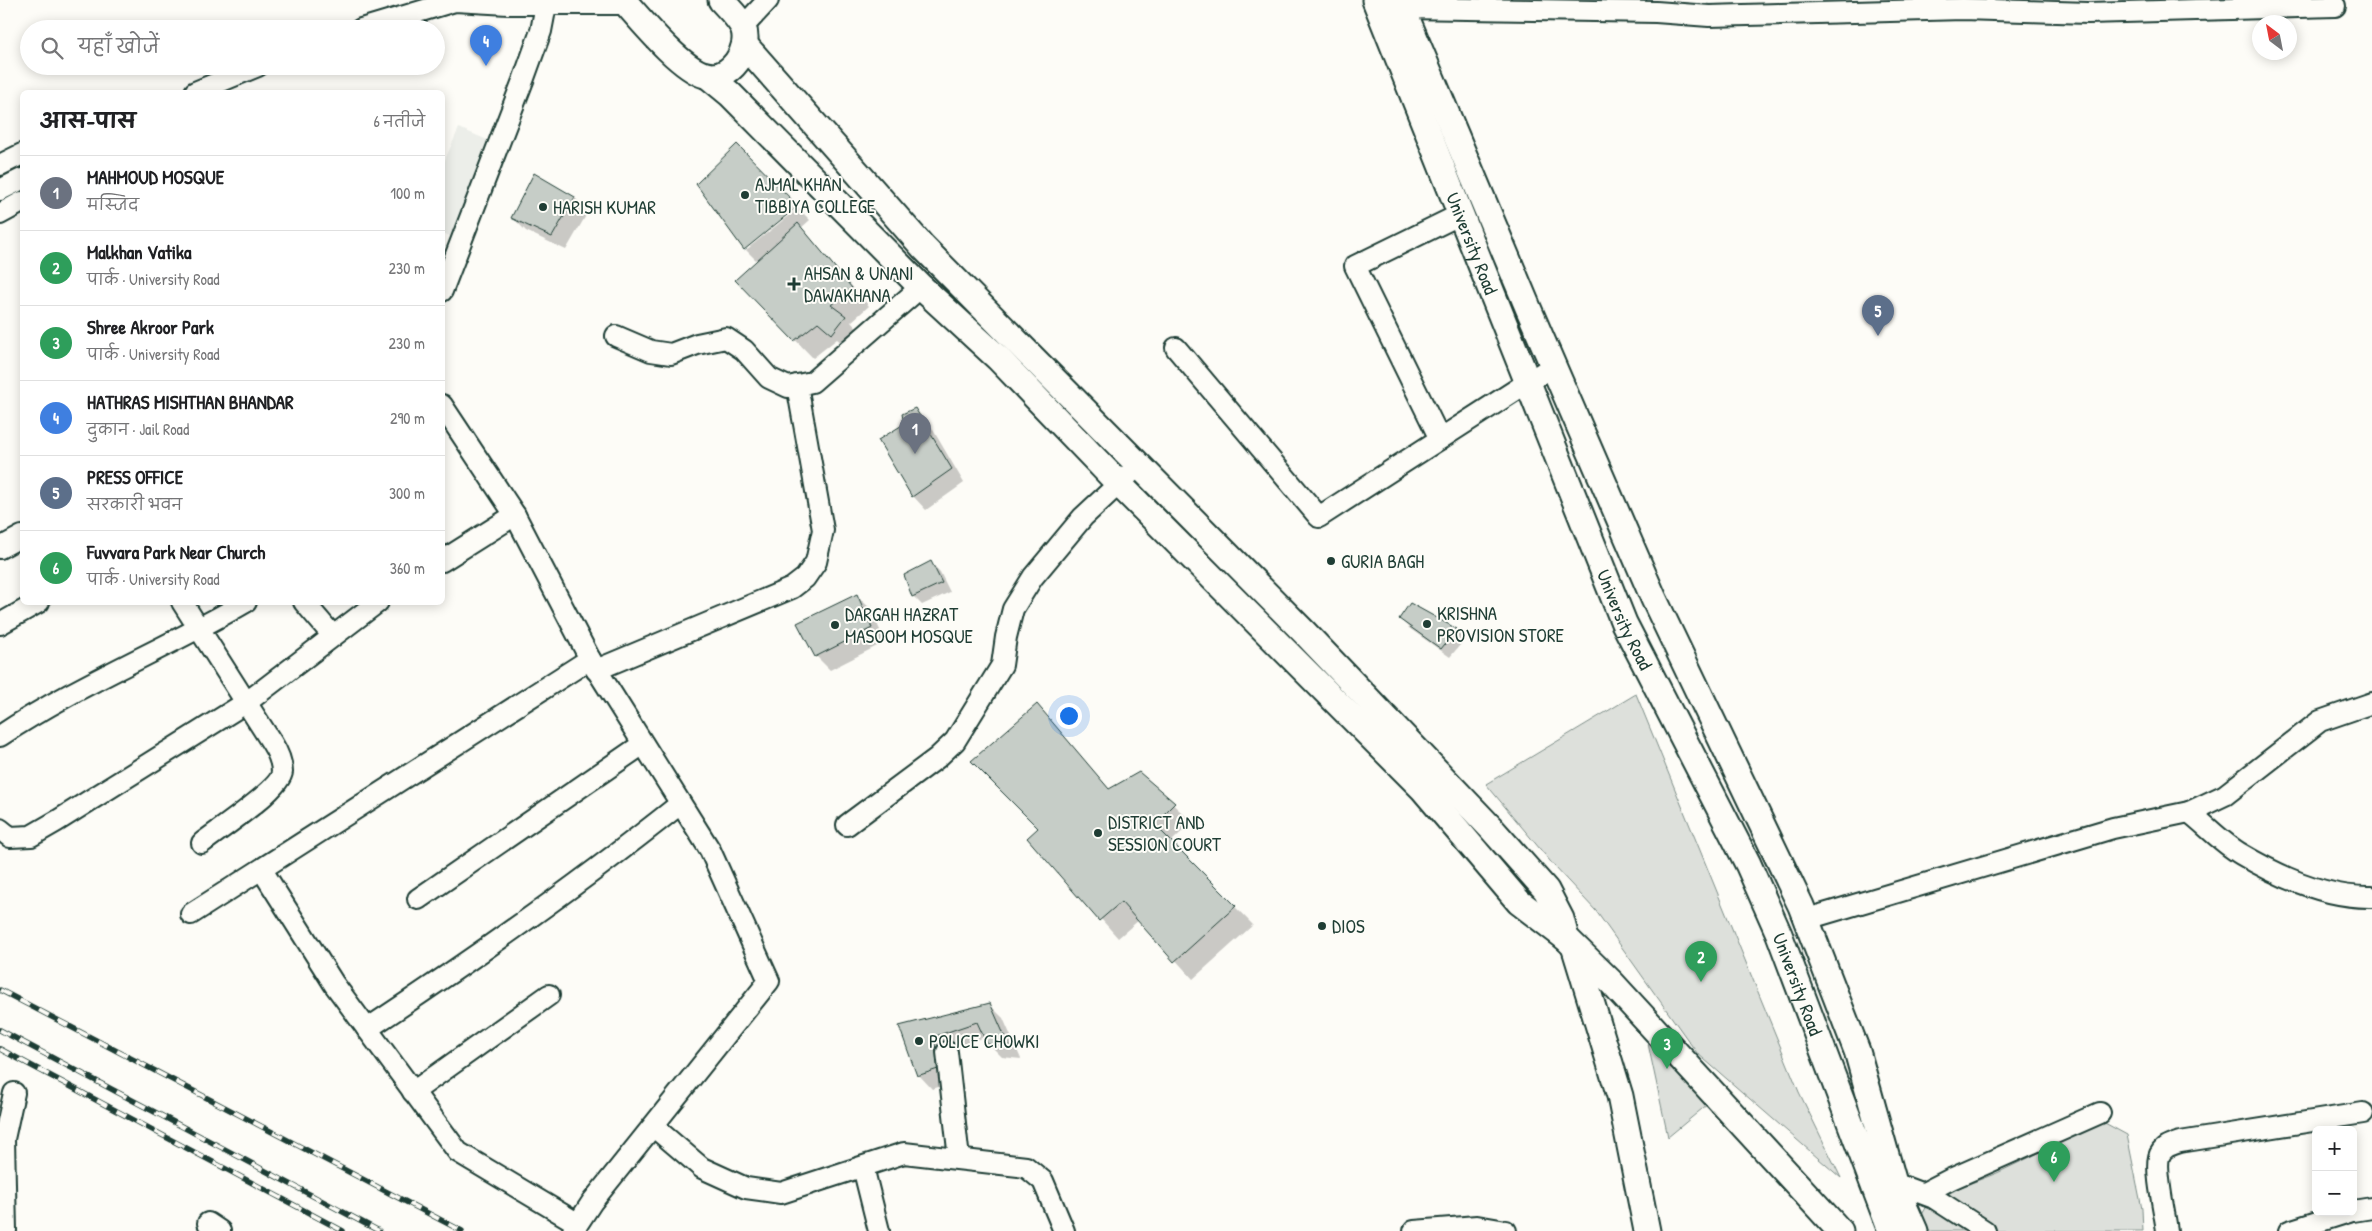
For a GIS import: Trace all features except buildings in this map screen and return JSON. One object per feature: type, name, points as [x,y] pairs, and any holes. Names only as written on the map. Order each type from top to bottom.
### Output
[{"type":"main road","points":[[721,0],[744,36],[923,247],[1304,632],[1491,828],[1546,890],[1561,919],[1570,944],[1620,1096],[1647,1231]]},
{"type":"main road","name":"University Road","points":[[1375,0],[1459,215],[1624,624],[1748,864],[1779,934],[1892,1231]]},
{"type":"main road","points":[[624,2],[676,55],[691,68],[707,75],[730,94],[921,288],[998,358],[1119,484],[1423,789],[1518,902],[1570,944],[1612,983],[1840,1231]]},
{"type":"main road","name":"University Road","points":[[1401,4],[1553,366],[1654,599],[1806,919],[1857,1052],[1894,1183],[1915,1231]]},
{"type":"main road","points":[[707,75],[724,73],[738,61],[744,36]]},
{"type":"street","points":[[744,36],[768,0]]},
{"type":"street","points":[[392,20],[455,1],[546,5],[624,2]]},
{"type":"street","points":[[1401,4],[1646,12],[1709,16],[1963,9],[2088,13],[2335,6]]},
{"type":"street","points":[[445,283],[524,78],[541,31],[546,5]]},
{"type":"street","points":[[200,90],[236,75]]},
{"type":"street","points":[[0,165],[20,155]]},
{"type":"street","points":[[0,190],[20,180]]},
{"type":"street","points":[[0,214],[20,203]]},
{"type":"street","points":[[1440,439],[1355,266],[1459,215]]},
{"type":"street","points":[[616,336],[651,351],[671,354],[697,344],[726,338],[744,350],[769,378],[788,387],[812,382],[921,288]]},
{"type":"street","points":[[1176,348],[1319,518],[1553,366]]},
{"type":"street","points":[[191,914],[593,664],[792,588],[804,578],[816,562],[823,530],[797,385]]},
{"type":"street","points":[[262,870],[334,984],[458,1152],[575,1227],[592,1202],[654,1127],[769,981],[710,850],[593,664],[516,515],[445,409]]},
{"type":"street","points":[[846,825],[938,758],[955,741],[1002,665],[1013,609],[1033,577],[1083,517],[1139,465]]},
{"type":"street","points":[[445,559],[516,515]]},
{"type":"street","points":[[0,548],[20,537]]},
{"type":"street","points":[[0,624],[34,605]]},
{"type":"street","points":[[184,605],[198,630],[272,742],[279,757],[282,773],[277,782],[261,798],[202,842]]},
{"type":"street","points":[[0,736],[80,689],[198,630],[241,605]]},
{"type":"street","points":[[306,605],[332,636]]},
{"type":"street","points":[[0,829],[10,837],[31,836],[247,702],[374,605]]},
{"type":"street","points":[[1806,919],[2104,831],[2190,812],[2225,796],[2320,721],[2372,703]]},
{"type":"street","points":[[418,899],[643,744]]},
{"type":"street","points":[[367,1028],[446,977],[543,908],[680,804]]},
{"type":"street","points":[[2190,812],[2240,853],[2293,880],[2327,891],[2372,897]]},
{"type":"street","points":[[413,1092],[549,995]]},
{"type":"street","points":[[947,1052],[959,1159]]},
{"type":"street","points":[[6,1231],[2,1181],[4,1139],[14,1093]]},
{"type":"street","points":[[1924,1193],[1951,1179],[2100,1113]]},
{"type":"street","points":[[2167,1231],[2159,1170],[2159,1156],[2166,1146],[2180,1142],[2363,1113]]},
{"type":"street","points":[[654,1127],[702,1168],[746,1188],[781,1193],[904,1153],[1026,1166],[1043,1181],[1064,1231]]},
{"type":"street","points":[[864,1167],[879,1231]]},
{"type":"street","points":[[1894,1183],[1924,1193],[1985,1231]]},
{"type":"street","points":[[2357,1210],[2372,1208]]},
{"type":"street","points":[[2289,1231],[2336,1216]]},
{"type":"street","points":[[1414,1231],[1477,1226],[1506,1231]]},
{"type":"shaded area","points":[[459,128],[497,144],[450,236],[445,234],[445,160]]},
{"type":"shaded area","points":[[1636,694],[1799,1092],[1841,1178],[1697,1053],[1596,911],[1555,867],[1486,784]]},
{"type":"shaded area","points":[[1647,1039],[1714,1099],[1668,1137]]},
{"type":"shaded area","points":[[2103,1122],[2127,1135],[2142,1209],[2143,1231],[1997,1231],[1947,1202],[1948,1192],[1997,1173]]},
{"type":"shaded area","points":[[1927,1206],[1945,1214],[1967,1231],[1928,1231],[1920,1218]]},
{"type":"railway","points":[[0,990],[462,1231]]},
{"type":"railway","points":[[0,1030],[379,1231]]},
{"type":"railway","points":[[0,1049],[343,1231]]},
{"type":"place","name":"HATHRAS MISHTHAN BHANDAR","points":[[486,66]]},
{"type":"place","name":"AJMAL KHAN TIBBIYA COLLEGE","points":[[745,195]]},
{"type":"place","name":"HARISH KUMAR","points":[[543,207]]},
{"type":"place","name":"AHSAN & UNANI DAWAKHANA","points":[[794,284]]},
{"type":"place","name":"PRESS OFFICE","points":[[1878,336]]},
{"type":"place","name":"MAHMOUD MOSQUE","points":[[915,454]]},
{"type":"place","name":"GURIA BAGH","points":[[1331,561]]},
{"type":"place","name":"KRISHNA PROVISION STORE","points":[[1427,624]]},
{"type":"place","name":"DARGAH HAZRAT MASOOM MOSQUE","points":[[835,625]]},
{"type":"place","name":"DISTRICT AND SESSION COURT","points":[[1098,833]]},
{"type":"place","name":"DIOS","points":[[1322,926]]},
{"type":"place","name":"Malkhan Vatika","points":[[1701,982]]},
{"type":"place","name":"POLICE CHOWKI","points":[[919,1041]]},
{"type":"place","name":"Shree Akroor Park","points":[[1667,1069]]},
{"type":"place","name":"Fuvvara Park Near Church","points":[[2054,1182]]}]
